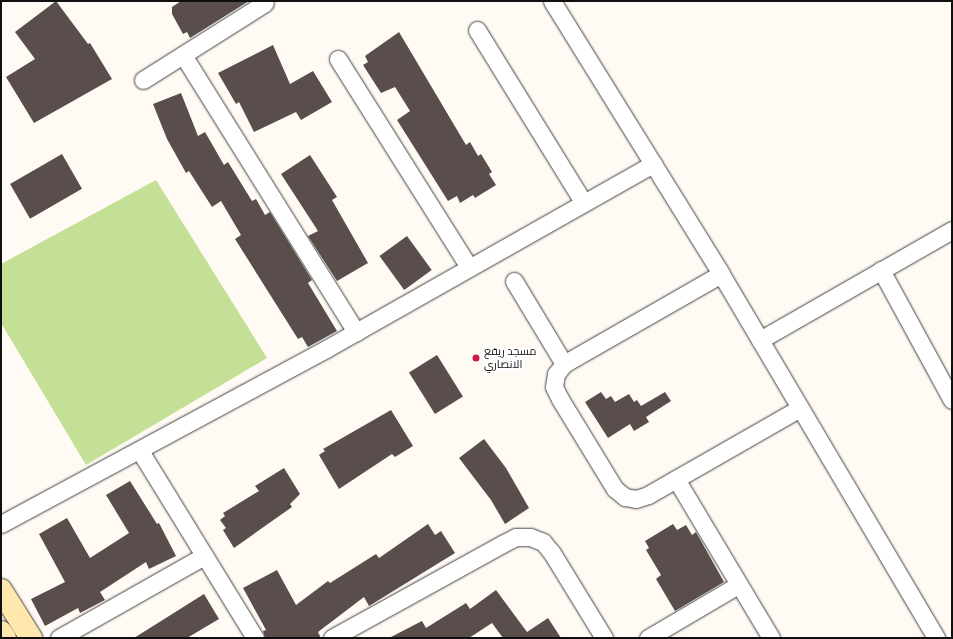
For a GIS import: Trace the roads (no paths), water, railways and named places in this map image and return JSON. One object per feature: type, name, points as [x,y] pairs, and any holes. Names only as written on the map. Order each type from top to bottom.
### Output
[{"type":"main road","points":[[1,590],[31,638]]},
{"type":"main road","points":[[1,632],[5,638]]},
{"type":"street","points":[[552,1],[721,274],[936,638]]},
{"type":"street","points":[[143,80],[265,3]]},
{"type":"street","points":[[476,30],[584,203]]},
{"type":"street","points":[[183,55],[356,332]]},
{"type":"street","points":[[338,59],[469,267]]},
{"type":"street","points":[[1,524],[140,451],[356,332],[653,164]]},
{"type":"street","points":[[760,340],[952,230]]},
{"type":"street","points":[[881,270],[952,400]]},
{"type":"street","points":[[721,274],[564,364],[556,374],[554,388],[615,489],[625,497],[636,499],[676,479],[800,408]]},
{"type":"street","points":[[514,281],[564,364]]},
{"type":"street","points":[[140,451],[255,638]]},
{"type":"street","points":[[676,479],[771,638]]},
{"type":"street","points":[[332,638],[504,543],[516,537],[530,537],[543,542],[552,553],[604,638]]},
{"type":"street","points":[[59,638],[204,556]]},
{"type":"street","points":[[648,638],[738,584]]},
{"type":"place","name":"مسجد ريفع الانصاري","points":[[476,358]]}]
